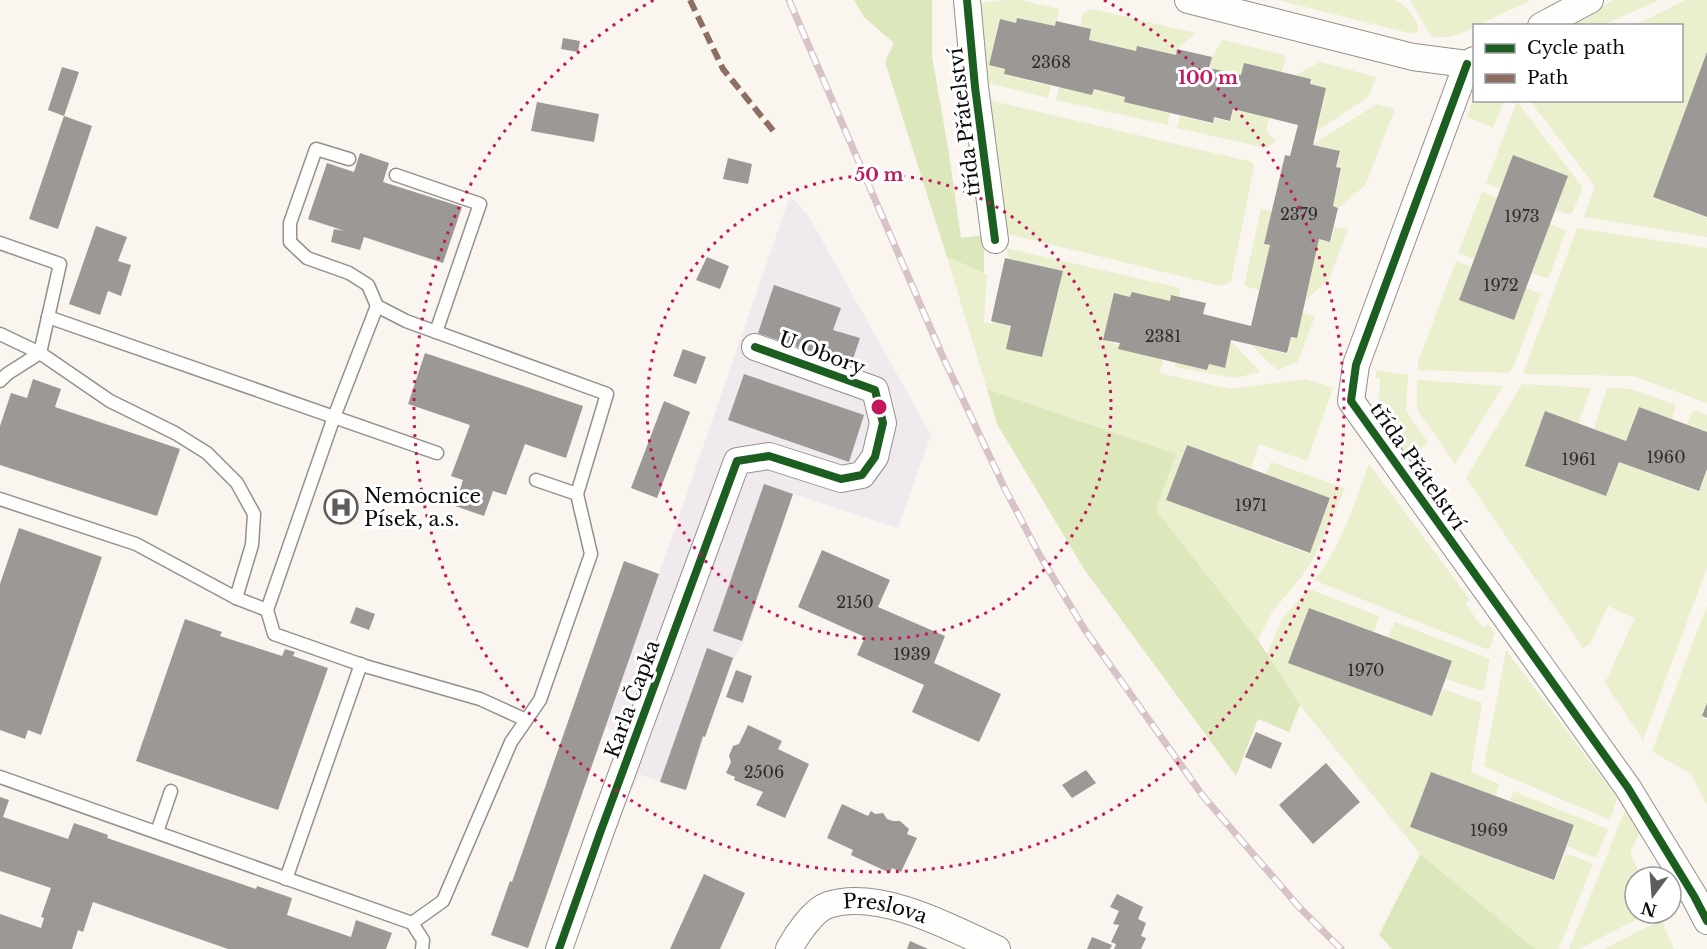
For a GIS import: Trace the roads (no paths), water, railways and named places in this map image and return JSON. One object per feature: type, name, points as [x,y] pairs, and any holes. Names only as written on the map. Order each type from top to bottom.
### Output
[{"type":"street","name":"třída Přátelství","points":[[967,0],[975,87],[995,240]]},
{"type":"street","name":"třída Přátelství","points":[[1188,0],[1413,57],[1471,62],[1356,365],[1352,401],[1628,788],[1707,921]]},
{"type":"street","points":[[1545,24],[1590,0]]},
{"type":"street","name":"U Obory","points":[[737,461],[769,456],[841,479],[861,475],[875,457],[883,423],[875,390],[755,347]]},
{"type":"street","name":"Karla Čapka","points":[[559,949],[737,461]]},
{"type":"street","name":"Preslova","points":[[789,949],[800,929],[826,905],[860,901],[901,909],[940,922],[997,949]]},
{"type":"lane","points":[[349,159],[316,149],[290,223],[290,242],[307,258],[349,273],[368,285],[377,306],[406,321],[607,394],[577,494],[591,554],[540,700],[512,742],[443,902],[412,923]]},
{"type":"lane","points":[[396,175],[480,204],[436,332]]},
{"type":"lane","points":[[0,243],[60,264],[40,353],[0,381]]},
{"type":"lane","points":[[377,306],[334,417],[267,610],[274,634],[361,664],[480,699],[526,720]]},
{"type":"lane","points":[[48,317],[436,453]]},
{"type":"lane","points":[[0,334],[40,353],[110,400],[175,433],[207,453],[237,483],[254,514],[252,545],[236,598]]},
{"type":"lane","points":[[536,480],[577,494]]},
{"type":"lane","points":[[0,498],[136,544],[236,598],[267,610]]},
{"type":"lane","points":[[286,879],[361,664]]},
{"type":"lane","points":[[0,777],[412,923],[423,940],[422,949]]},
{"type":"lane","points":[[157,832],[171,791]]},
{"type":"railway","points":[[789,0],[942,355],[1005,489],[1039,554],[1085,630],[1203,796],[1299,907],[1341,949]]},
{"type":"place","name":"Nemocnice Písek, a.s.","points":[[341,507]]}]
